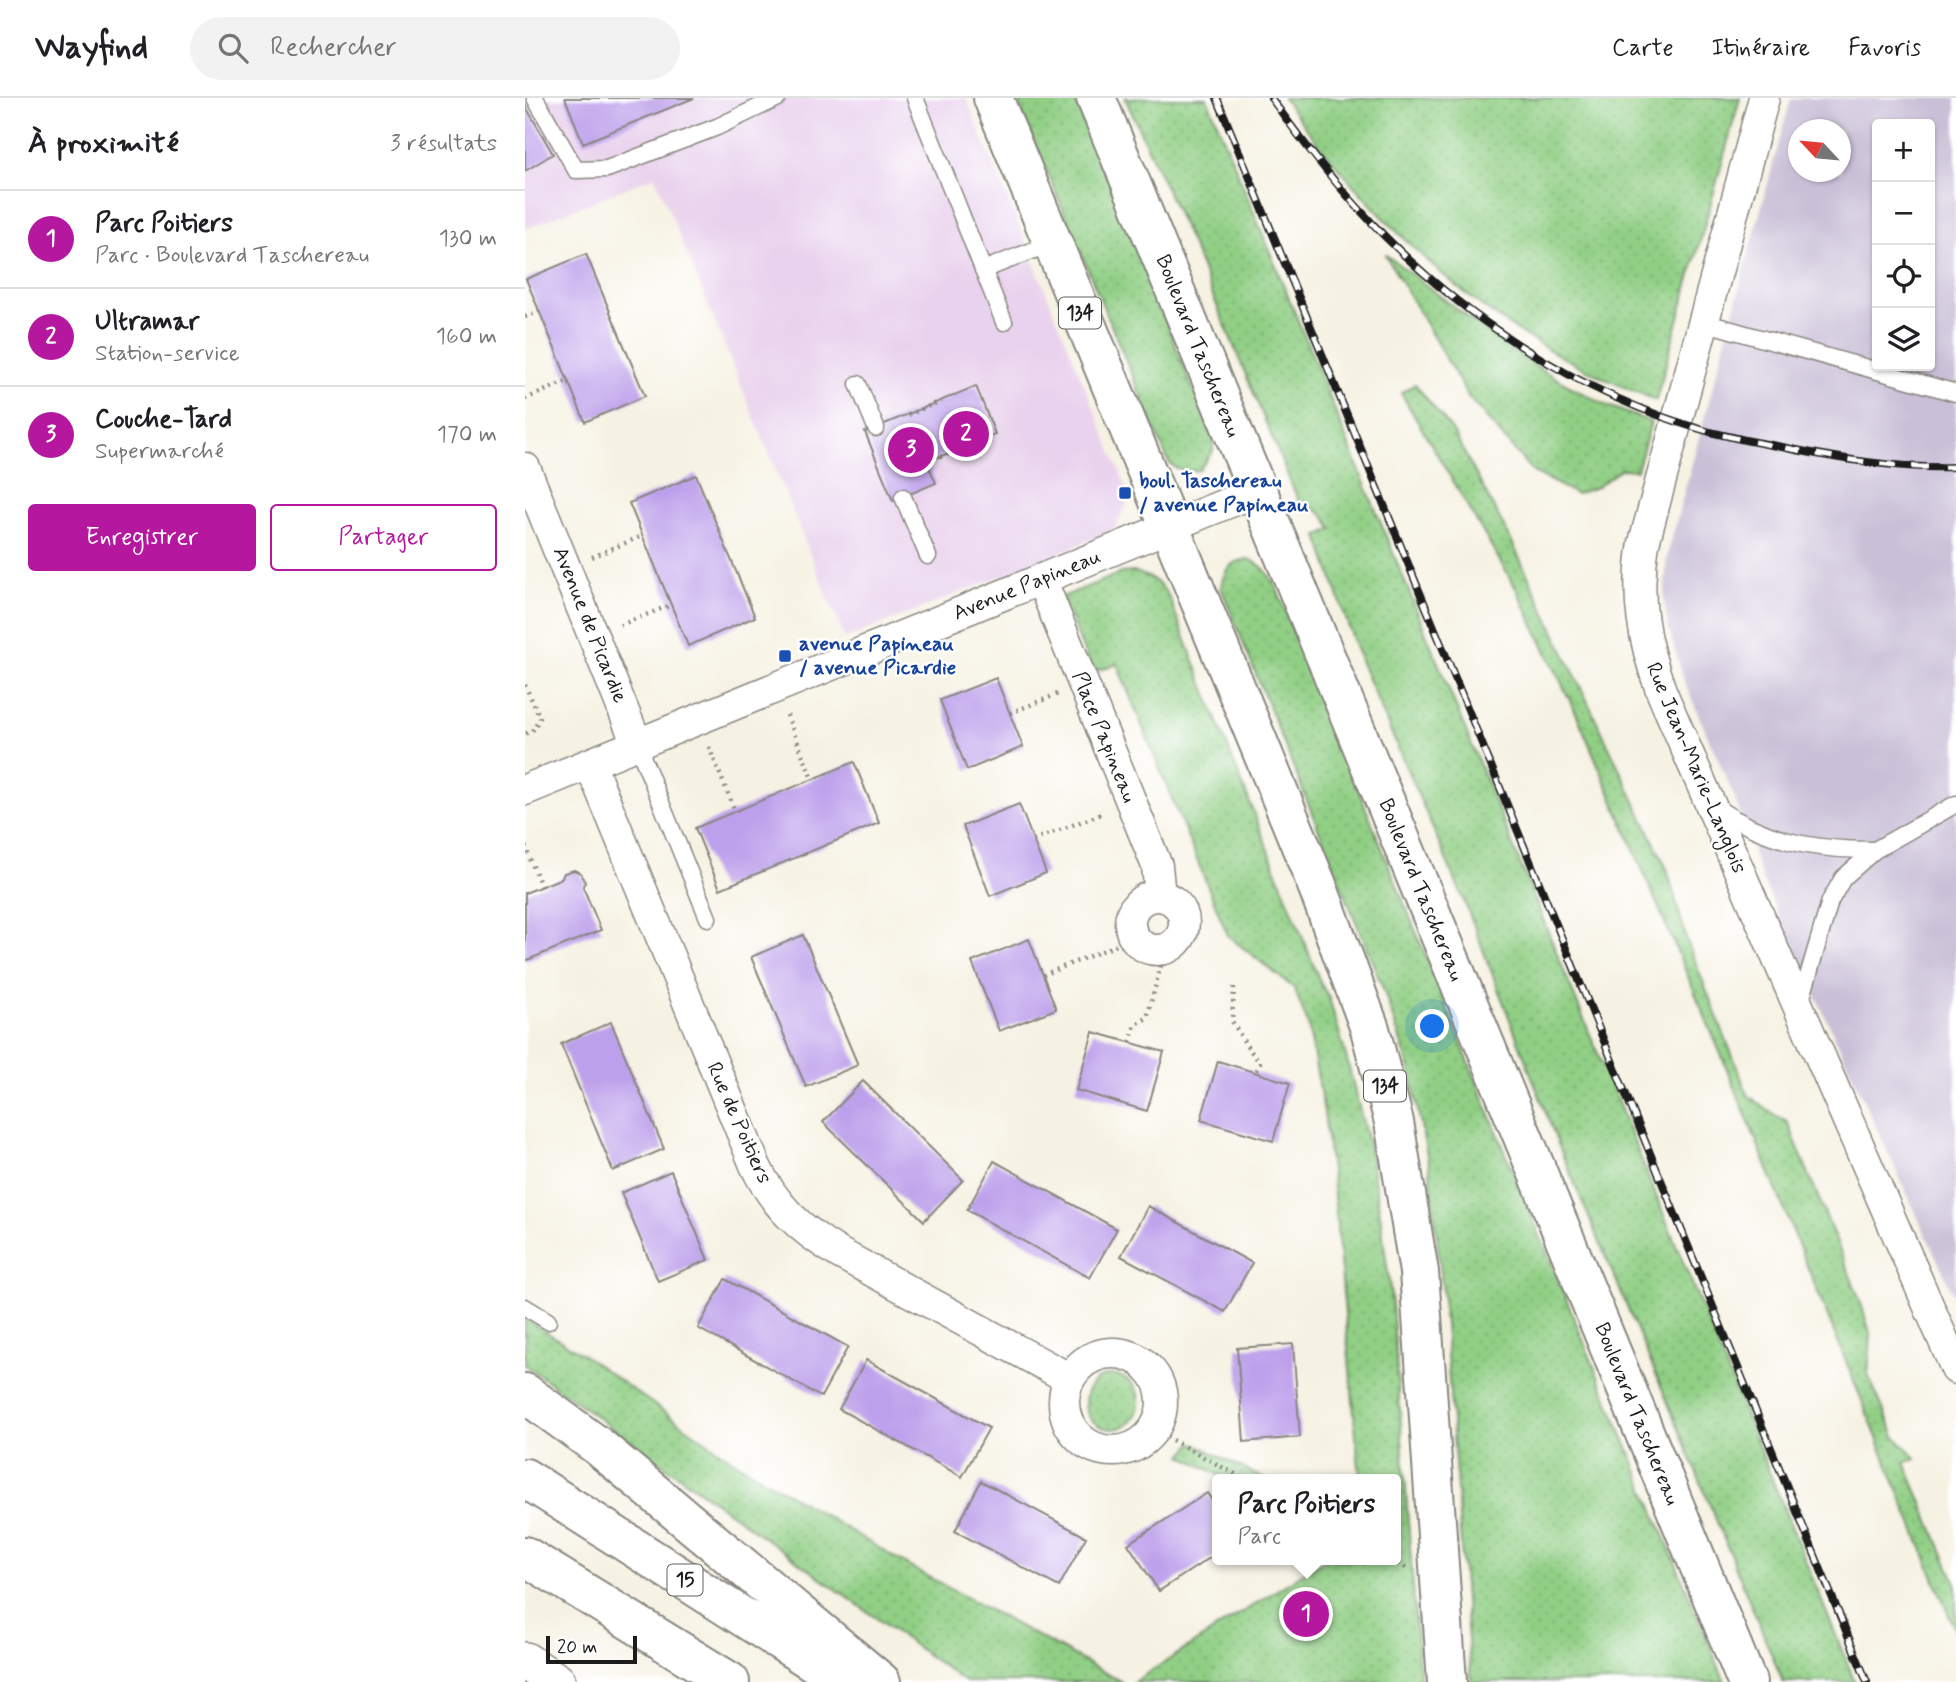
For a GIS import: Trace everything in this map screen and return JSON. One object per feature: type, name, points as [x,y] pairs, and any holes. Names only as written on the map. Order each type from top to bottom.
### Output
[{"type":"main road","name":"134","points":[[993,98],[1339,942],[1370,1029],[1389,1100],[1419,1272],[1447,1682]]},
{"type":"main road","name":"Boulevard Taschereau","points":[[1096,98],[1747,1682]]},
{"type":"main road","points":[[525,1393],[598,1446],[881,1682]]},
{"type":"main road","name":"15","points":[[525,1478],[845,1682]]},
{"type":"main road","points":[[525,1558],[680,1682]]},
{"type":"main road","points":[[525,1558],[730,1682]]},
{"type":"street","name":"Rue Jean-Marie-Langlois","points":[[1764,98],[1644,543],[1639,591],[1644,641],[1651,665],[1710,804],[1956,1369]]},
{"type":"street","name":"Avenue de Picardie","points":[[525,468],[637,744]]},
{"type":"street","name":"Avenue Papineau","points":[[525,790],[1257,491]]},
{"type":"street","name":"Place Papineau","points":[[1041,579],[1157,866],[1160,896]]},
{"type":"street","name":"Rue de Poitiers","points":[[590,764],[755,1165],[777,1203],[805,1231],[839,1253],[1070,1379]]},
{"type":"street","points":[[1160,896],[1176,905],[1184,921],[1183,930],[1179,938],[1165,949],[1148,949],[1134,938],[1131,930],[1132,913],[1143,900],[1160,896]]},
{"type":"street","points":[[525,1661],[557,1682]]},
{"type":"lane","points":[[535,98],[576,170],[607,169],[717,127],[778,98]]},
{"type":"lane","points":[[915,98],[1004,322]]},
{"type":"lane","points":[[983,270],[1052,243]]},
{"type":"lane","points":[[1703,322],[1956,393]]},
{"type":"lane","points":[[858,384],[876,428]]},
{"type":"lane","points":[[903,497],[928,556]]},
{"type":"lane","points":[[637,744],[708,919]]},
{"type":"lane","points":[[1710,804],[1752,829],[1790,841],[1825,849],[1875,850]]},
{"type":"lane","points":[[1799,1010],[1830,901],[1843,878],[1875,850],[1956,804]]},
{"type":"lane","points":[[525,1307],[548,1321]]},
{"type":"path","points":[[525,317],[540,311]]},
{"type":"path","points":[[525,399],[568,381]]},
{"type":"path","points":[[908,415],[941,401]]},
{"type":"path","points":[[927,462],[960,449]]},
{"type":"path","points":[[566,568],[642,536]]},
{"type":"path","points":[[595,635],[671,605]]},
{"type":"path","points":[[1010,713],[1082,683]]},
{"type":"path","points":[[525,685],[540,718],[532,731],[525,734]]},
{"type":"path","points":[[776,688],[812,779]]},
{"type":"path","points":[[698,719],[736,811]]},
{"type":"path","points":[[1033,839],[1131,802]]},
{"type":"path","points":[[525,846],[541,886]]},
{"type":"path","points":[[1042,975],[1134,938]]},
{"type":"path","points":[[1130,1042],[1135,1025],[1147,1018],[1165,949]]},
{"type":"path","points":[[1234,987],[1232,1021],[1260,1063],[1255,1072]]},
{"type":"path","points":[[1172,1440],[1235,1474]]},
{"type":"shaded area","points":[[525,98],[966,98],[1128,491],[1127,504],[1115,527],[1105,534],[845,639],[655,176],[525,229]]},
{"type":"shaded area","points":[[1791,98],[1956,98],[1956,1300],[1762,879],[1734,796],[1685,684],[1664,603],[1667,556]]},
{"type":"green space","points":[[1020,98],[1074,98],[1213,439],[1213,451],[1199,470],[1182,470],[1168,461],[1020,107]]},
{"type":"green space","points":[[1125,98],[1207,98],[1855,1682],[1783,1682],[1560,1149],[1463,898],[1361,663],[1318,536],[1332,529],[1320,513],[1312,508],[1301,507],[1191,243]]},
{"type":"green space","points":[[1283,98],[1740,98],[1656,400],[1590,371],[1547,348],[1506,323],[1458,287],[1377,211]]},
{"type":"green space","points":[[1385,254],[1547,373],[1606,405],[1651,422],[1637,470],[1621,469],[1597,487],[1576,494],[1533,472],[1469,398]]},
{"type":"green space","points":[[1415,384],[1452,430],[1509,536],[1667,869],[1687,941],[1748,1095],[1788,1123],[1860,1300],[1871,1336],[1868,1375],[1895,1436],[1916,1458],[1905,1463],[1956,1583],[1956,1632],[1723,1059],[1577,715],[1517,590],[1401,393]]},
{"type":"green space","points":[[1248,559],[1265,570],[1276,587],[1506,1154],[1725,1682],[1471,1682],[1442,1284],[1429,1165],[1409,1066],[1384,991],[1221,588],[1229,568],[1236,562]]},
{"type":"green space","points":[[1121,573],[1145,575],[1161,586],[1168,595],[1321,984],[1329,998],[1346,1056],[1368,1142],[1392,1304],[1420,1682],[1134,1682],[1316,1565],[1401,1565],[1401,1474],[1360,1474],[1335,1205],[1324,1112],[1308,1024],[1294,988],[1228,936],[1117,664],[1096,671],[1091,669],[1062,597]]},
{"type":"green space","points":[[525,1319],[582,1354],[734,1461],[917,1571],[1122,1682],[965,1682],[525,1365]]},
{"type":"green space","points":[[1112,1375],[1131,1383],[1139,1402],[1131,1421],[1112,1429],[1093,1421],[1085,1402],[1093,1383]]},
{"type":"green space","points":[[1193,1443],[1254,1474],[1217,1474],[1182,1455]]},
{"type":"building","points":[[565,98],[694,98],[583,143]]},
{"type":"building","points":[[525,105],[553,154],[525,171]]},
{"type":"building","points":[[586,254],[645,396],[585,422],[526,279]]},
{"type":"building","points":[[976,386],[995,434],[927,462],[936,483],[893,501],[865,432]]},
{"type":"building","points":[[696,475],[755,617],[688,646],[629,503]]},
{"type":"building","points":[[996,678],[1023,747],[967,770],[940,700]]},
{"type":"building","points":[[854,762],[879,823],[720,889],[695,828]]},
{"type":"building","points":[[1019,804],[1046,873],[990,896],[963,826]]},
{"type":"building","points":[[574,870],[581,873],[585,882],[583,887],[601,930],[525,961],[525,893],[562,878],[564,873]]},
{"type":"building","points":[[803,935],[858,1065],[806,1087],[751,957]]},
{"type":"building","points":[[1029,939],[1056,1009],[999,1031],[972,962]]},
{"type":"building","points":[[611,1022],[664,1149],[613,1171],[561,1044]]},
{"type":"building","points":[[1093,1032],[1164,1052],[1147,1111],[1076,1090]]},
{"type":"building","points":[[1218,1061],[1290,1083],[1273,1141],[1201,1120]]},
{"type":"building","points":[[863,1081],[963,1180],[924,1221],[823,1122]]},
{"type":"building","points":[[994,1161],[1117,1229],[1090,1278],[967,1210]]},
{"type":"building","points":[[671,1171],[708,1260],[658,1281],[621,1193]]},
{"type":"building","points":[[1148,1206],[1252,1263],[1225,1312],[1121,1256]]},
{"type":"building","points":[[725,1279],[848,1347],[821,1397],[698,1328]]},
{"type":"building","points":[[1293,1344],[1300,1437],[1244,1442],[1237,1348]]},
{"type":"building","points":[[866,1360],[989,1428],[962,1477],[839,1409]]},
{"type":"building","points":[[981,1481],[1086,1537],[1059,1587],[955,1531]]},
{"type":"building","points":[[1207,1493],[1212,1500],[1212,1556],[1159,1591],[1128,1544]]},
{"type":"railway","points":[[1217,98],[1867,1682]]},
{"type":"railway","points":[[1271,98],[1337,183],[1396,247],[1435,283],[1476,315],[1565,372],[1612,396],[1710,432],[1869,462],[1956,467]]},
{"type":"place","name":"Ultramar","points":[[966,434]]},
{"type":"place","name":"Couche-Tard","points":[[911,450]]},
{"type":"place","name":"boul. Taschereau / avenue Papineau","points":[[1125,493]]},
{"type":"place","name":"avenue Papineau / avenue Picardie","points":[[785,656]]},
{"type":"place","name":"Parc Poitiers","points":[[1306,1614]]}]
